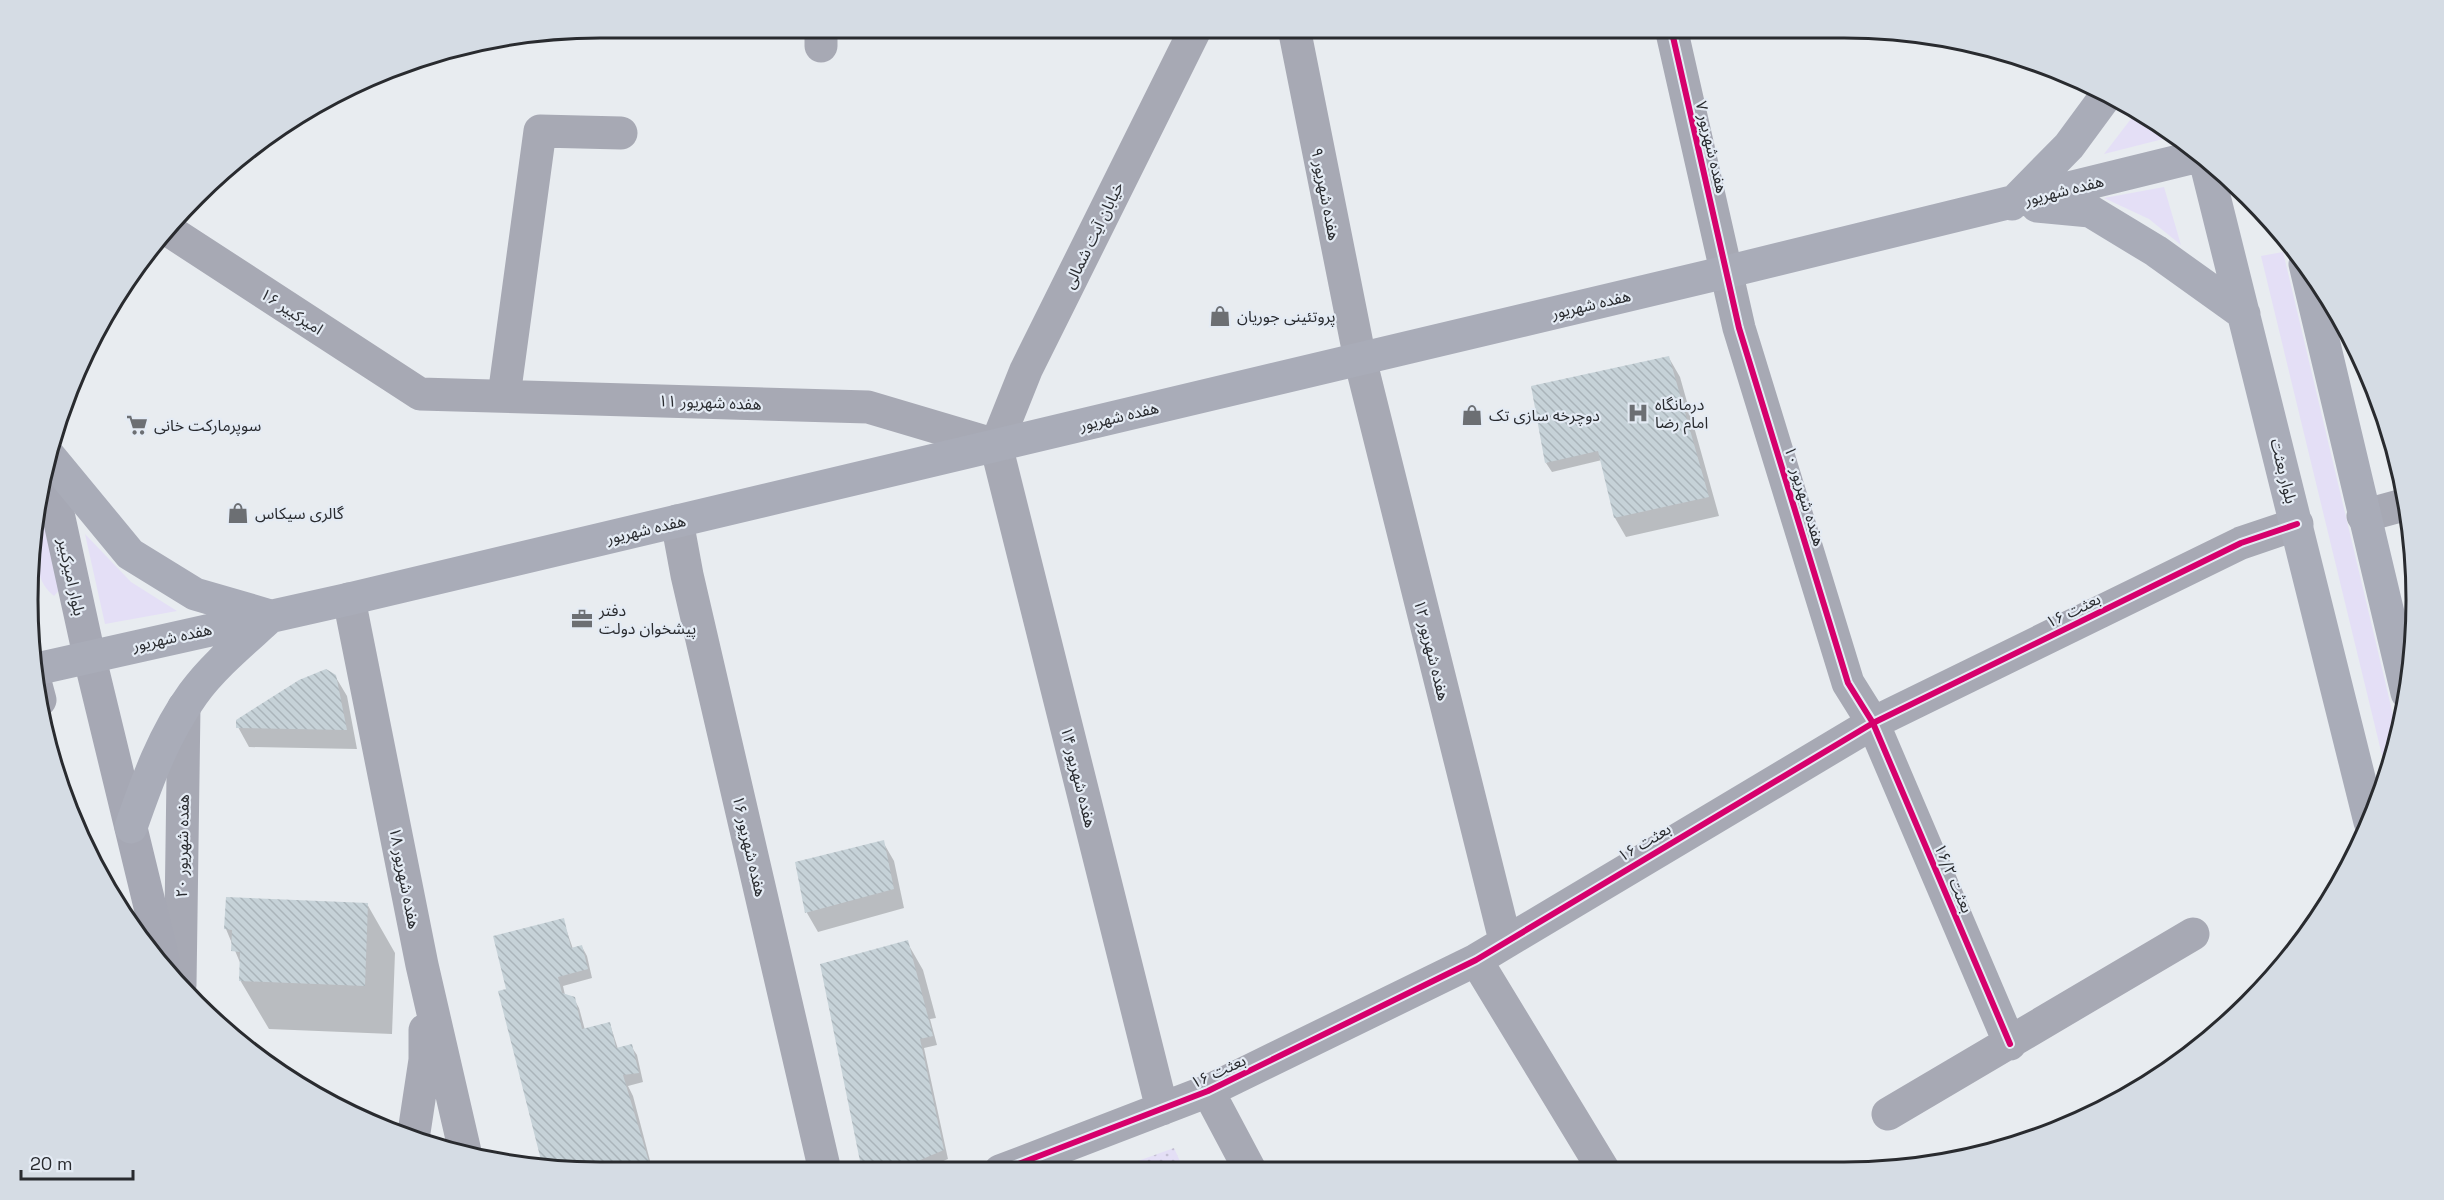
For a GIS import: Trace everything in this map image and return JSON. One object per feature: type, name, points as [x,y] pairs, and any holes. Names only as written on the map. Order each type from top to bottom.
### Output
[{"type":"main road","points":[[2012,204],[2069,146],[2102,101]]},
{"type":"main road","name":"هفده شهریور","points":[[42,667],[88,655],[349,599],[2012,204],[2192,159]]},
{"type":"main road","name":"بلوار بعثت","points":[[2222,184],[2244,314],[2367,808]]},
{"type":"main road","points":[[2012,204],[2090,211],[2156,251],[2244,314]]},
{"type":"main road","points":[[2309,284],[2362,516],[2402,673]]},
{"type":"main road","points":[[55,463],[130,554],[195,594],[271,616],[194,692],[184,707],[151,770],[131,827]]},
{"type":"main road","name":"بلوار امیرکبیر","points":[[51,480],[88,655],[131,827],[146,924],[155,944]]},
{"type":"street","name":"خیابان آیت شمالی","points":[[996,445],[1026,370],[1192,37]]},
{"type":"street","name":"هفده شهریور ۹","points":[[1296,37],[1360,359]]},
{"type":"street","name":"هفده شهریور ۷","points":[[1673,37],[1726,272]]},
{"type":"street","points":[[504,396],[540,130],[621,133]]},
{"type":"street","name":"امیرکبیر ۱۶","points":[[173,233],[420,394]]},
{"type":"street","name":"هفده شهریور ۱۰","points":[[1726,272],[1739,328],[1848,683],[1873,723]]},
{"type":"street","name":"هفده شهریور ۱۲","points":[[1360,359],[1505,940]]},
{"type":"street","name":"هفده شهریور ۱۱","points":[[420,394],[868,407],[996,445]]},
{"type":"street","name":"هفده شهریور ۱۴","points":[[996,445],[1162,1109]]},
{"type":"street","points":[[2362,516],[2399,506]]},
{"type":"street","name":"هفده شهریور ۱۶","points":[[677,521],[687,575],[823,1162]]},
{"type":"street","name":"بعثت ۱۶","points":[[1024,1162],[1208,1091],[1476,960],[1505,940],[1873,723],[2241,543],[2297,524]]},
{"type":"street","name":"هفده شهریور ۱۸","points":[[349,599],[422,965],[464,1145]]},
{"type":"street","name":"هفده شهریور ۲۰","points":[[180,974],[184,707]]},
{"type":"street","name":"بعثت ۱۶/۲","points":[[1873,723],[2010,1044]]},
{"type":"street","points":[[1888,1114],[2193,934]]},
{"type":"street","points":[[1476,960],[1600,1162]]},
{"type":"street","points":[[414,1131],[425,1059],[422,965]]},
{"type":"street","points":[[1208,1091],[1246,1162]]},
{"type":"shaded area","points":[[2132,117],[2165,138],[2104,154]]},
{"type":"shaded area","points":[[2164,187],[2181,245],[2149,219],[2104,198]]},
{"type":"shaded area","points":[[2283,252],[2394,718],[2383,760],[2261,256]]},
{"type":"shaded area","points":[[44,514],[61,588],[54,596],[45,586],[39,574]]},
{"type":"shaded area","points":[[85,534],[131,582],[177,611],[105,624]]},
{"type":"shaded area","points":[[1174,1148],[1180,1162],[1135,1162]]},
{"type":"building","name":"درمانگاه امام رضا","points":[[1669,356],[1709,497],[1614,518],[1598,451],[1545,463],[1531,386]]},
{"type":"building","points":[[326,669],[336,675],[347,730],[236,728],[236,720],[299,680]]},
{"type":"building","points":[[884,840],[894,889],[805,913],[795,862]]},
{"type":"building","points":[[226,897],[368,903],[365,986],[239,981],[240,952],[231,951],[232,930],[224,929]]},
{"type":"building","points":[[564,918],[571,948],[582,945],[588,969],[558,977],[562,993],[575,997],[582,1029],[610,1022],[616,1048],[632,1044],[639,1073],[623,1075],[649,1162],[541,1159],[498,991],[506,989],[493,936]]},
{"type":"building","points":[[908,940],[933,1036],[920,1039],[944,1150],[915,1162],[860,1162],[820,964]]},
{"type":"cycle path","points":[[1673,37],[1739,328],[1848,683],[1873,723],[2010,1044]]},
{"type":"cycle path","points":[[1023,1162],[1208,1091],[1476,960],[1873,723],[2241,543],[2297,524]]},
{"type":"place","name":"پروتئینی جوریان","points":[[1220,316]]},
{"type":"place","name":"درمانگاه امام رضا","points":[[1638,413]]},
{"type":"place","name":"دوچرخه سازی تک","points":[[1472,415]]},
{"type":"place","name":"سوپرمارکت خانی","points":[[137,425]]},
{"type":"place","name":"گالری سیکاس","points":[[238,513]]},
{"type":"place","name":"دفتر پیشخوان دولت","points":[[582,619]]}]
